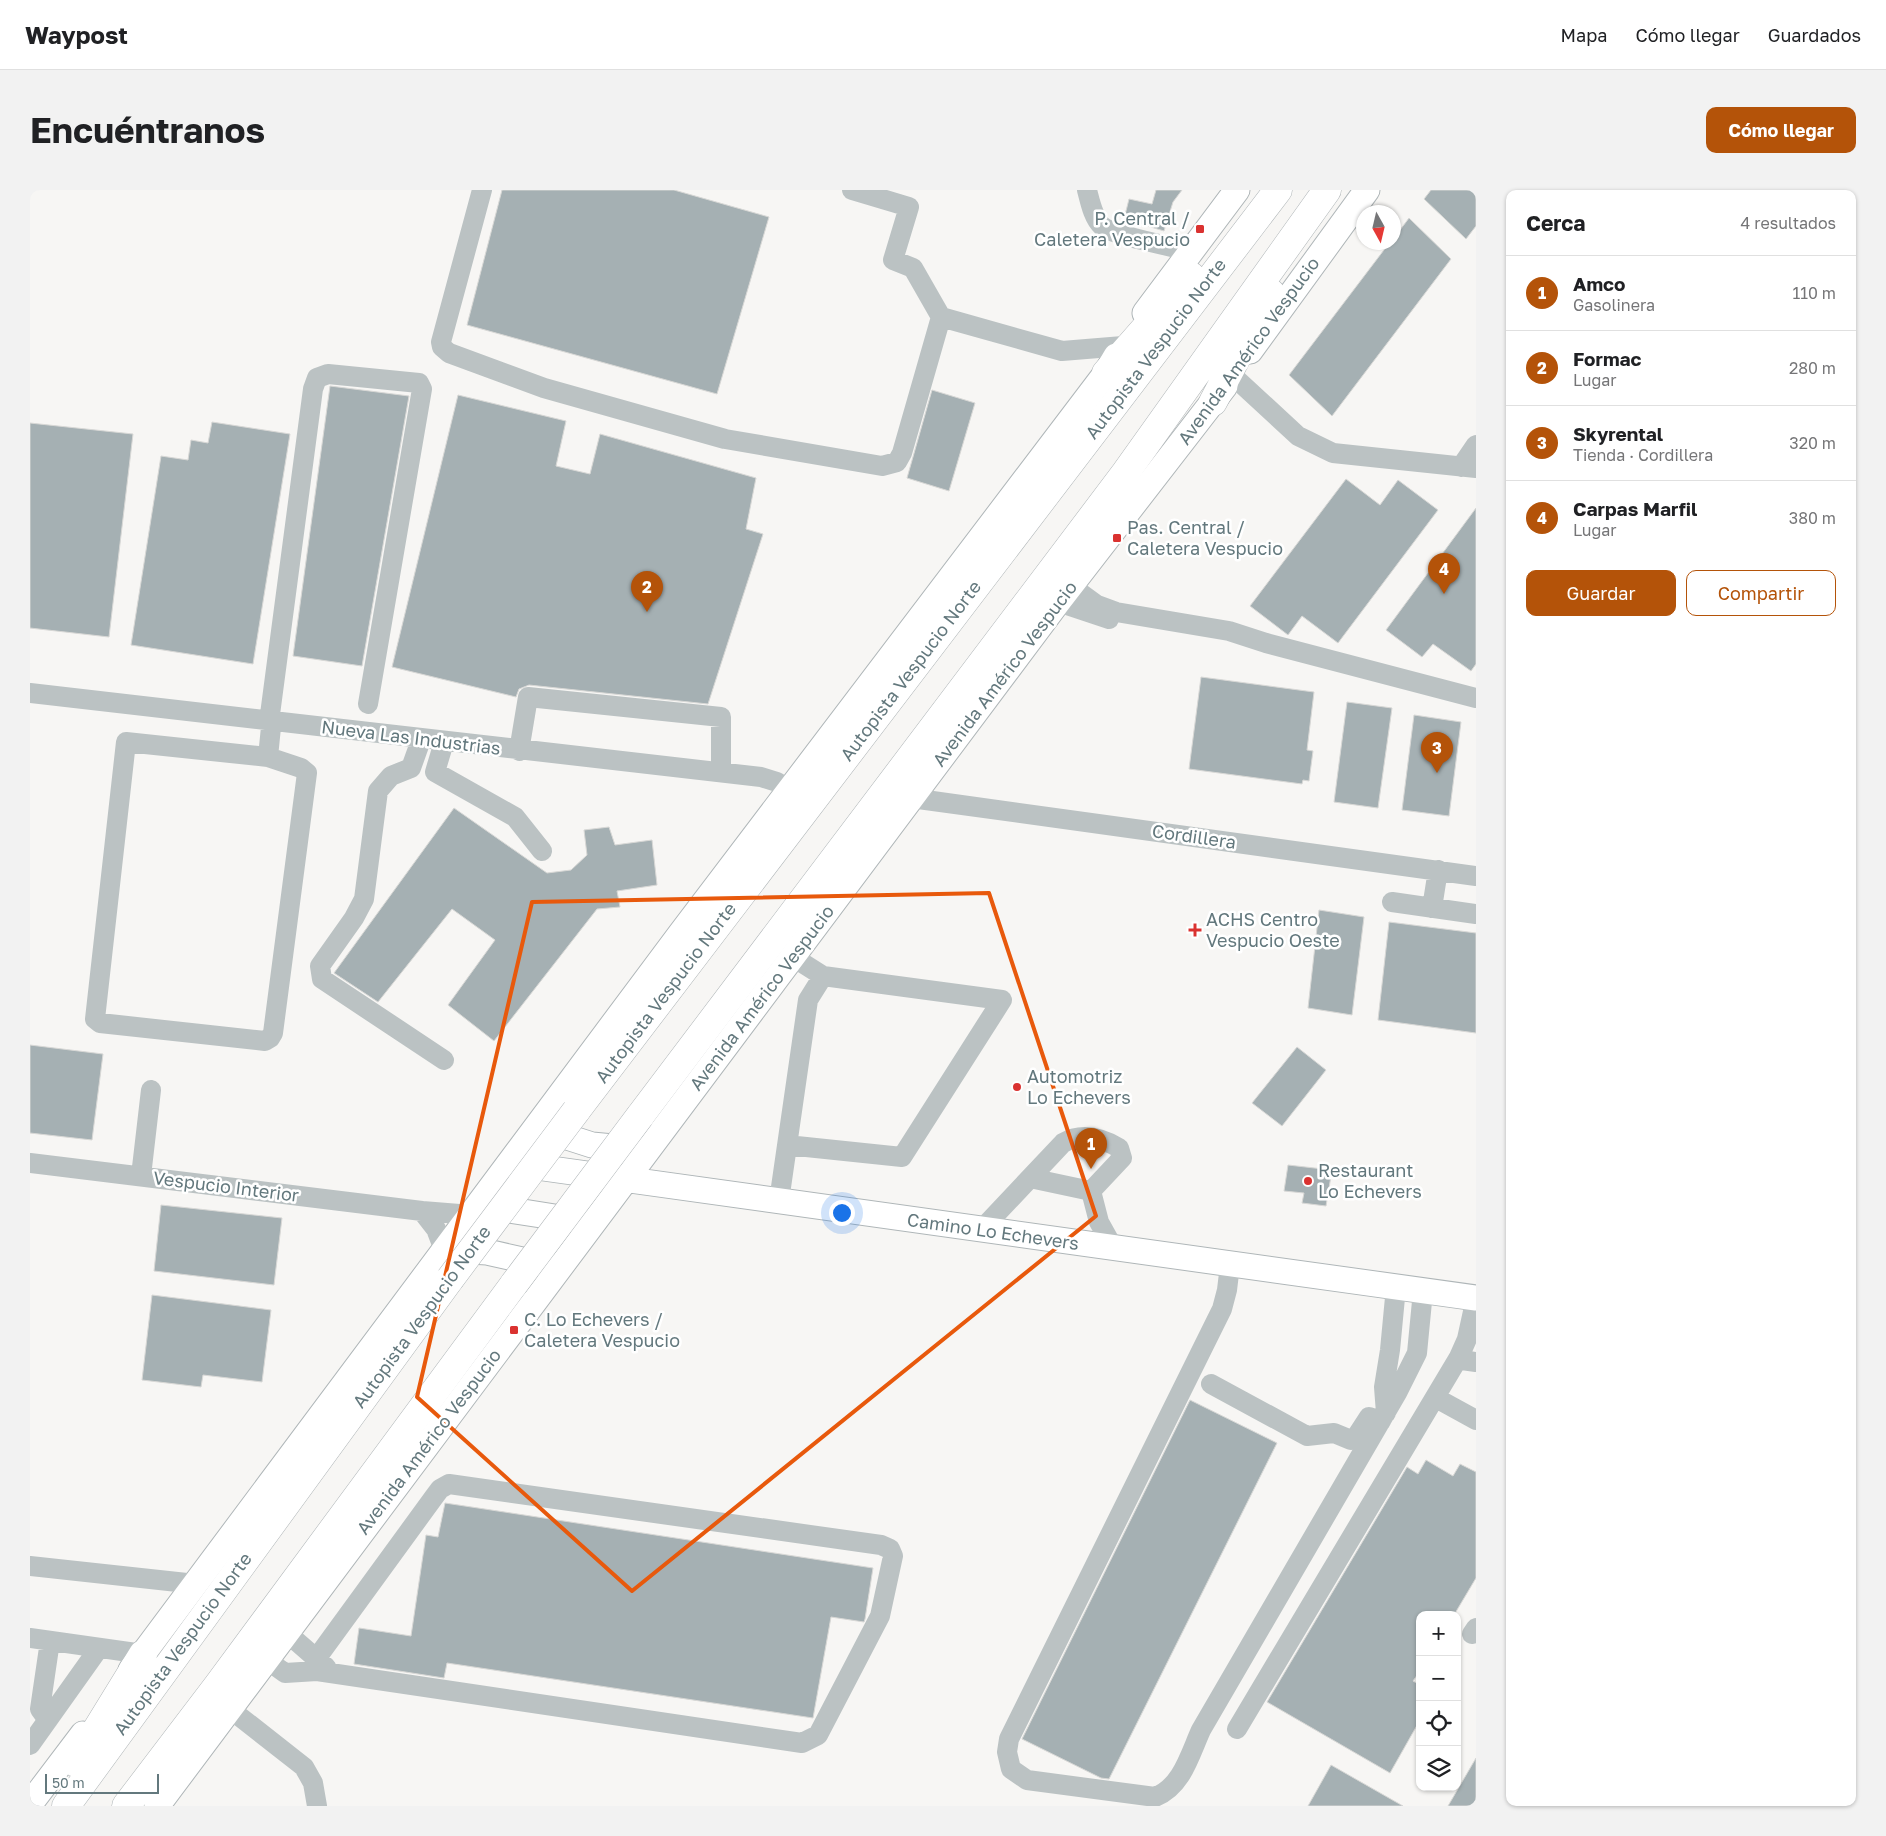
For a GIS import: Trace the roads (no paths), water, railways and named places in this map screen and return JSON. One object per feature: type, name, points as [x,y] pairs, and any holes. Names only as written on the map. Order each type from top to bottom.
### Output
[{"type":"highway","points":[[1106,373],[1266,190]]},
{"type":"highway","name":"Autopista Vespucio Norte","points":[[66,1806],[450,1279],[576,1111],[1278,190]]},
{"type":"highway","points":[[126,1806],[218,1685],[514,1284],[1126,472],[1328,190]]},
{"type":"highway","points":[[1213,402],[1275,285],[1310,213]]},
{"type":"highway","points":[[51,1806],[143,1654]]},
{"type":"main road","points":[[30,1804],[789,791],[1106,373],[1189,251],[1236,190]]},
{"type":"main road","name":"Avenida Américo Vespucio","points":[[157,1806],[1064,594],[1233,376],[1367,190]]},
{"type":"main road","points":[[537,1128],[592,1144],[630,1149],[650,1147],[657,1168],[672,1185]]},
{"type":"main road","name":"Camino Lo Echevers","points":[[510,1164],[627,1178],[1114,1249],[1476,1298]]},
{"type":"main road","points":[[475,1210],[592,1223]]},
{"type":"main road","points":[[444,1250],[487,1252],[558,1269]]},
{"type":"street","points":[[482,190],[441,342],[442,347],[449,353],[544,388],[726,439],[882,466],[897,462],[902,453],[941,316]]},
{"type":"street","points":[[852,190],[909,207],[893,260],[913,268],[941,316],[1062,351],[1123,346]]},
{"type":"street","points":[[1087,190],[1092,208],[1102,226],[1118,234],[1189,251]]},
{"type":"street","points":[[268,758],[271,727],[269,722],[313,389],[317,378],[328,374],[419,383],[422,389],[368,704]]},
{"type":"street","points":[[1233,376],[1298,436],[1333,453],[1468,467],[1476,445]]},
{"type":"street","points":[[1064,594],[1081,612],[1120,622],[1230,644],[1266,644],[1476,698]]},
{"type":"street","name":"Nueva Las Industrias","points":[[30,693],[769,779],[789,791]]},
{"type":"street","points":[[518,751],[528,697],[721,717],[721,773]]},
{"type":"street","points":[[421,740],[411,768],[391,776],[378,791],[364,899],[354,918],[320,966],[322,979],[444,1060]]},
{"type":"street","points":[[126,742],[268,758],[301,768],[306,773],[273,1033],[270,1038],[265,1041],[100,1022],[95,1019],[126,742]]},
{"type":"street","points":[[444,742],[435,772],[515,817],[542,850]]},
{"type":"street","name":"Cordillera","points":[[912,798],[1476,876]]},
{"type":"street","points":[[1432,908],[1438,870]]},
{"type":"street","points":[[1392,902],[1476,914]]},
{"type":"street","points":[[788,1146],[902,1158],[1002,1000],[823,976],[793,957]]},
{"type":"street","points":[[779,1201],[808,1000],[823,976]]},
{"type":"street","points":[[141,1176],[151,1090]]},
{"type":"street","points":[[981,1230],[1063,1143],[1072,1138],[1089,1137],[1106,1140],[1119,1148],[1122,1158],[1092,1191]]},
{"type":"street","name":"Vespucio Interior","points":[[30,1163],[422,1211],[475,1210]]},
{"type":"street","points":[[1030,1178],[1092,1191]]},
{"type":"street","points":[[1092,1191],[1099,1222],[1114,1249]]},
{"type":"street","points":[[422,1211],[436,1229],[444,1250]]},
{"type":"street","points":[[1230,1265],[1227,1290],[1222,1309],[1009,1739],[1006,1752],[1011,1769],[1027,1780],[1155,1797],[1166,1793],[1178,1779],[1200,1730],[1384,1417],[1417,1353],[1423,1291]]},
{"type":"street","points":[[1384,1417],[1384,1387],[1390,1350],[1396,1287]]},
{"type":"street","points":[[1237,1729],[1436,1398],[1468,1359],[1467,1339],[1476,1298]]},
{"type":"street","points":[[1211,1384],[1307,1436],[1334,1433],[1350,1440],[1356,1437],[1369,1417],[1384,1417]]},
{"type":"street","points":[[1436,1398],[1476,1420]]},
{"type":"street","points":[[267,1660],[285,1673],[317,1671],[333,1673],[802,1743],[818,1735],[880,1616],[893,1556],[890,1549],[881,1545],[449,1484],[440,1489],[316,1659]]},
{"type":"street","points":[[30,1566],[196,1584]]},
{"type":"street","points":[[287,1634],[333,1673]]},
{"type":"street","points":[[30,1638],[143,1654]]},
{"type":"street","points":[[48,1720],[40,1709],[50,1641]]},
{"type":"street","points":[[30,1745],[99,1648]]},
{"type":"street","points":[[230,1709],[304,1767],[313,1782],[317,1806]]},
{"type":"place","name":"P. Central / Caletera Vespucio","points":[[1200,229]]},
{"type":"place","name":"Pas. Central / Caletera Vespucio","points":[[1117,538]]},
{"type":"place","name":"Carpas Marfil","points":[[1444,594]]},
{"type":"place","name":"Formac","points":[[647,612]]},
{"type":"place","name":"Skyrental","points":[[1437,773]]},
{"type":"place","name":"ACHS Centro Vespucio Oeste","points":[[1195,930]]},
{"type":"place","name":"Automotriz Lo Echevers","points":[[1017,1087]]},
{"type":"place","name":"Amco","points":[[1091,1169]]},
{"type":"place","name":"Restaurant Lo Echevers","points":[[1308,1181]]},
{"type":"place","name":"C. Lo Echevers / Caletera Vespucio","points":[[514,1330]]}]
